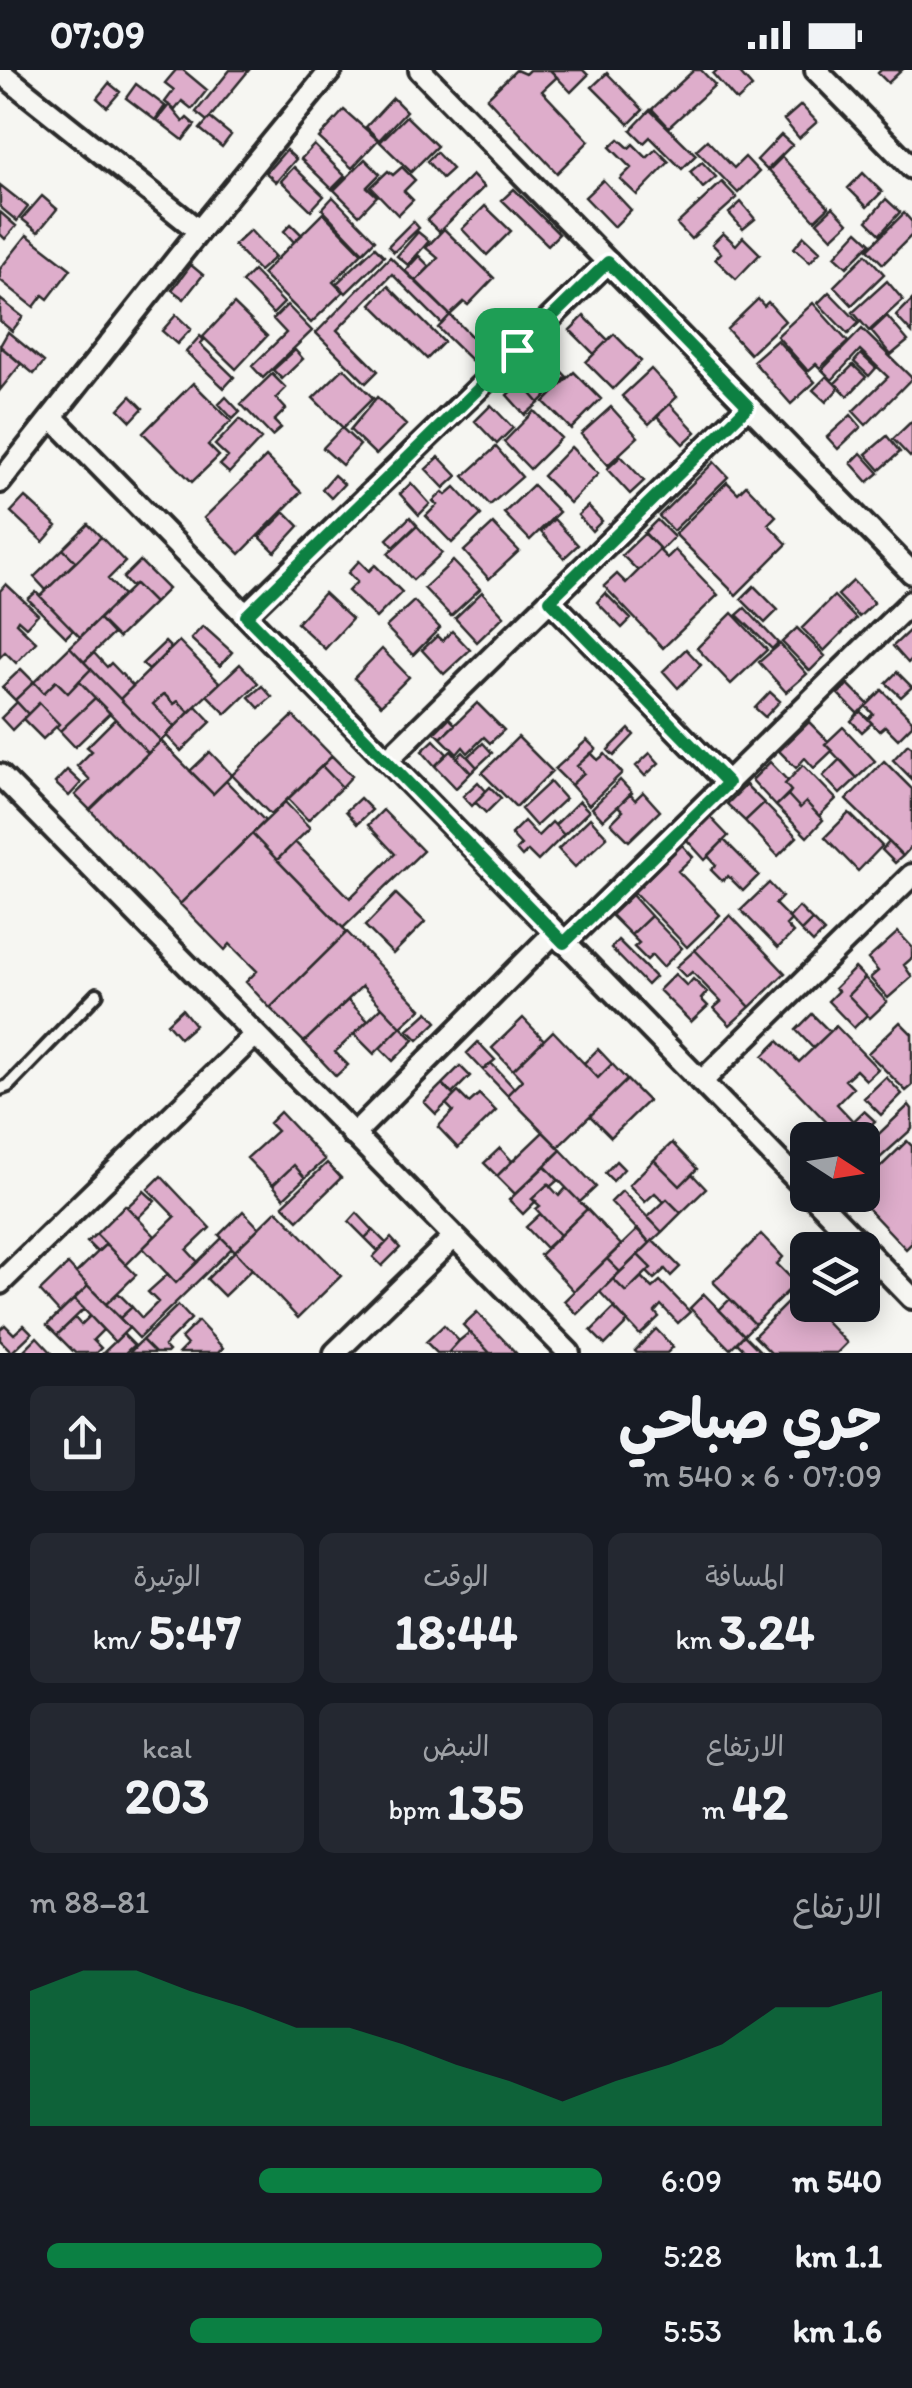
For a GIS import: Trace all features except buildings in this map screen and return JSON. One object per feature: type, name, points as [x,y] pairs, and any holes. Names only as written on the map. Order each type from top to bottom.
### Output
[{"type":"street","points":[[0,482],[332,70]]},
{"type":"street","points":[[420,70],[912,573]]},
{"type":"street","points":[[816,70],[912,168]]},
{"type":"street","points":[[0,72],[199,231]]},
{"type":"street","points":[[246,616],[608,262]]},
{"type":"street","points":[[387,760],[748,406]]},
{"type":"street","points":[[52,417],[790,1173]]},
{"type":"street","points":[[550,600],[728,783]]},
{"type":"street","points":[[353,1135],[728,783],[912,601]]},
{"type":"street","points":[[0,775],[570,1353]]},
{"type":"street","points":[[701,1082],[912,875]]},
{"type":"street","points":[[0,1283],[255,1034]]},
{"type":"street","points":[[828,1212],[912,1298]]},
{"type":"street","points":[[335,1353],[454,1238]]},
{"type":"lane","points":[[0,1089],[8,1086],[97,994]]},
{"type":"route","points":[[608,262],[748,406],[550,600],[728,783],[564,943],[246,616],[517,350],[608,262]]}]
